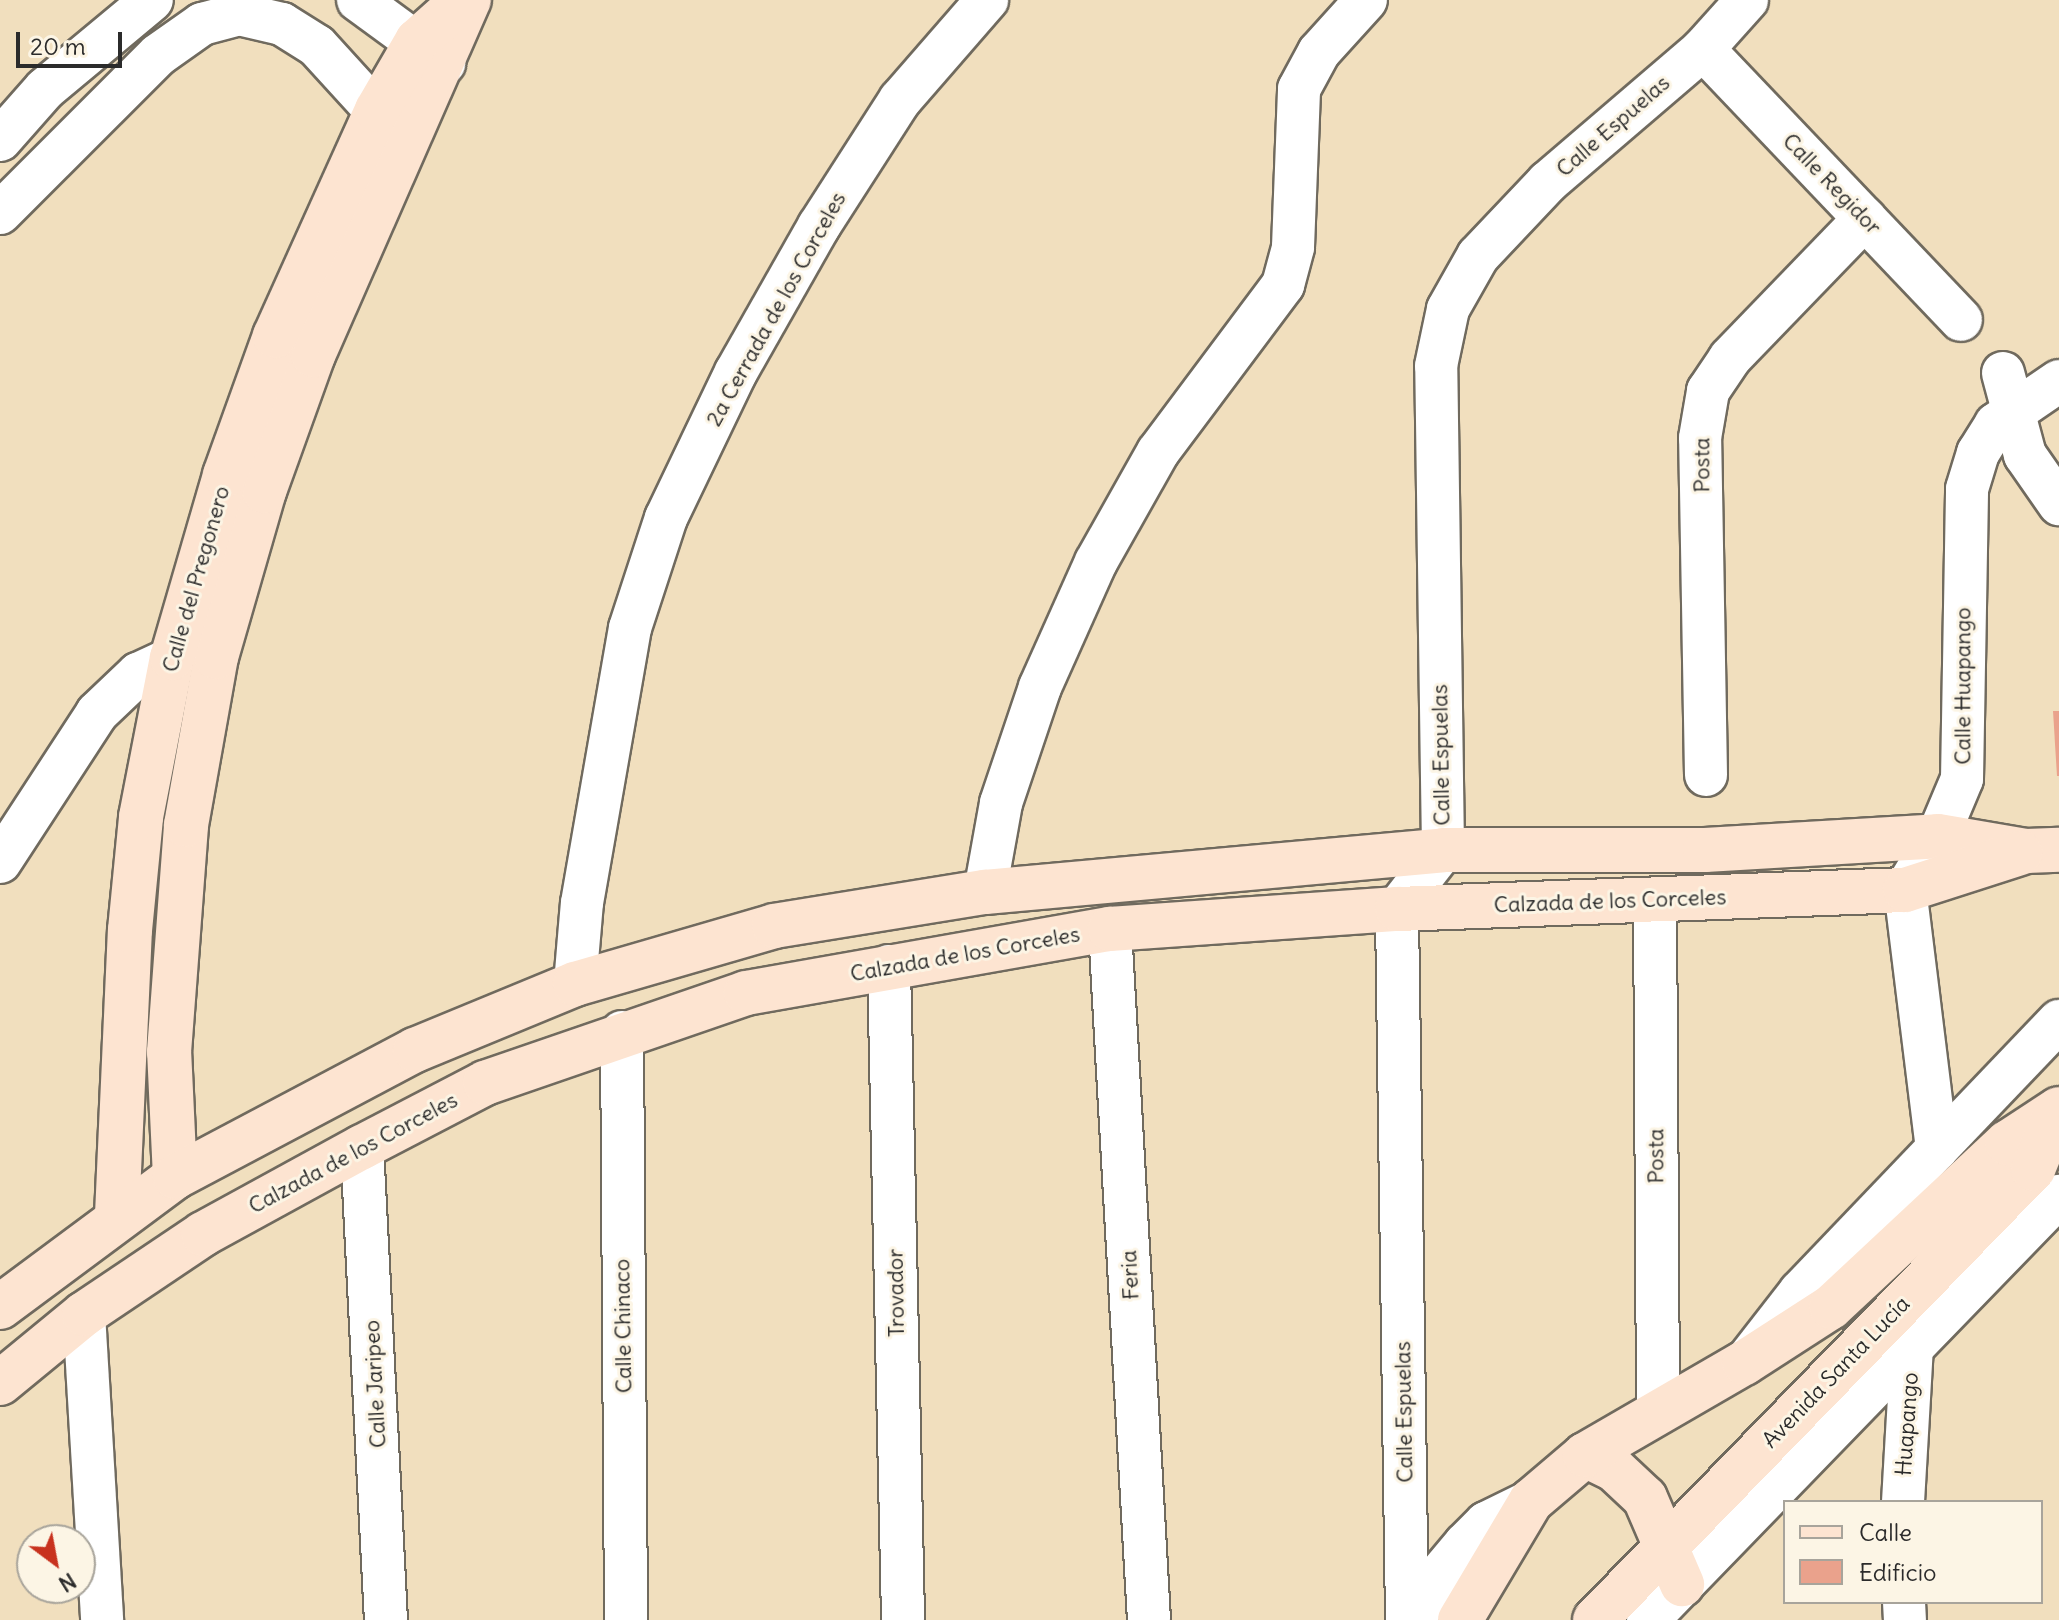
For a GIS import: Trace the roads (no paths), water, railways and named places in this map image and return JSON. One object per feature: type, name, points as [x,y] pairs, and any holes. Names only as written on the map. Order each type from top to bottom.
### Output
[{"type":"street","points":[[0,140],[45,89],[152,0]]},
{"type":"street","points":[[358,0],[431,53]]},
{"type":"street","name":"Calle del Pregonero","points":[[175,1177],[169,1052],[186,825],[216,657],[264,491],[313,355],[408,147],[431,53],[463,0]]},
{"type":"street","name":"Calle del Pregonero","points":[[117,1215],[133,902],[141,817],[172,658],[225,475],[275,336],[377,110],[431,53],[469,0]]},
{"type":"street","name":"2a Cerrada de los Corceles","points":[[575,984],[582,903],[630,628],[666,518],[736,372],[819,226],[900,100],[987,0]]},
{"type":"street","points":[[985,892],[1001,803],[1036,700],[1096,562],[1158,452],[1283,285],[1293,247],[1299,89],[1319,52],[1366,0]]},
{"type":"street","name":"Calle Espuelas","points":[[1407,1620],[1397,909],[1443,850],[1436,366],[1448,309],[1478,256],[1548,182],[1703,49],[1747,0]]},
{"type":"street","points":[[0,213],[158,55],[202,24],[239,14],[282,24],[317,46],[408,147]]},
{"type":"street","name":"Calle Regidor","points":[[1703,49],[1961,320]]},
{"type":"street","name":"Posta","points":[[1706,775],[1700,438],[1708,391],[1730,358],[1865,218]]},
{"type":"street","name":"Calle Huapango","points":[[1905,890],[1938,836],[1962,779],[1967,489],[2006,392],[2059,381]]},
{"type":"street","points":[[2006,392],[2033,469],[2059,504]]},
{"type":"street","points":[[0,862],[97,713],[138,674],[172,658]]},
{"type":"street","name":"Calzada de los Corceles","points":[[0,1307],[117,1215],[175,1177],[415,1050],[575,984],[774,926],[985,892],[1443,850],[1705,850],[1938,836],[2043,851]]},
{"type":"street","name":"Calzada de los Corceles","points":[[0,1383],[84,1314],[203,1234],[362,1147],[485,1083],[622,1032],[746,993],[1110,929],[1397,909],[1905,890],[2043,851]]},
{"type":"street","points":[[1905,890],[1937,1149]]},
{"type":"street","name":"Posta","points":[[1655,900],[1658,1412]]},
{"type":"street","name":"Feria","points":[[1110,929],[1149,1620]]},
{"type":"street","name":"Trovador","points":[[889,966],[903,1620]]},
{"type":"street","name":"Avenida Santa Lucía","points":[[1744,1363],[1800,1292],[2059,1021]]},
{"type":"street","name":"Calle Chinaco","points":[[622,1032],[626,1620]]},
{"type":"street","name":"Avenida Santa Lucía","points":[[1415,1620],[1434,1581],[1486,1523],[1531,1501],[1585,1455],[1744,1363],[1831,1307],[2007,1143],[2058,1110]]},
{"type":"street","name":"Avenida Santa Lucía","points":[[1648,1620],[1676,1565],[2033,1169],[2058,1110]]},
{"type":"street","name":"Calle Jaripeo","points":[[362,1147],[386,1620]]},
{"type":"street","name":"Avenida Santa Lucía","points":[[1595,1620],[1676,1565],[1912,1345],[2059,1196]]},
{"type":"street","points":[[84,1314],[102,1620]]},
{"type":"street","name":"Huapango","points":[[1903,1500],[1912,1345]]},
{"type":"street","points":[[1585,1455],[1636,1488],[1653,1509],[1676,1565]]},
{"type":"street","name":"Avenida Santa Lucía","points":[[1460,1620],[1531,1501]]}]
